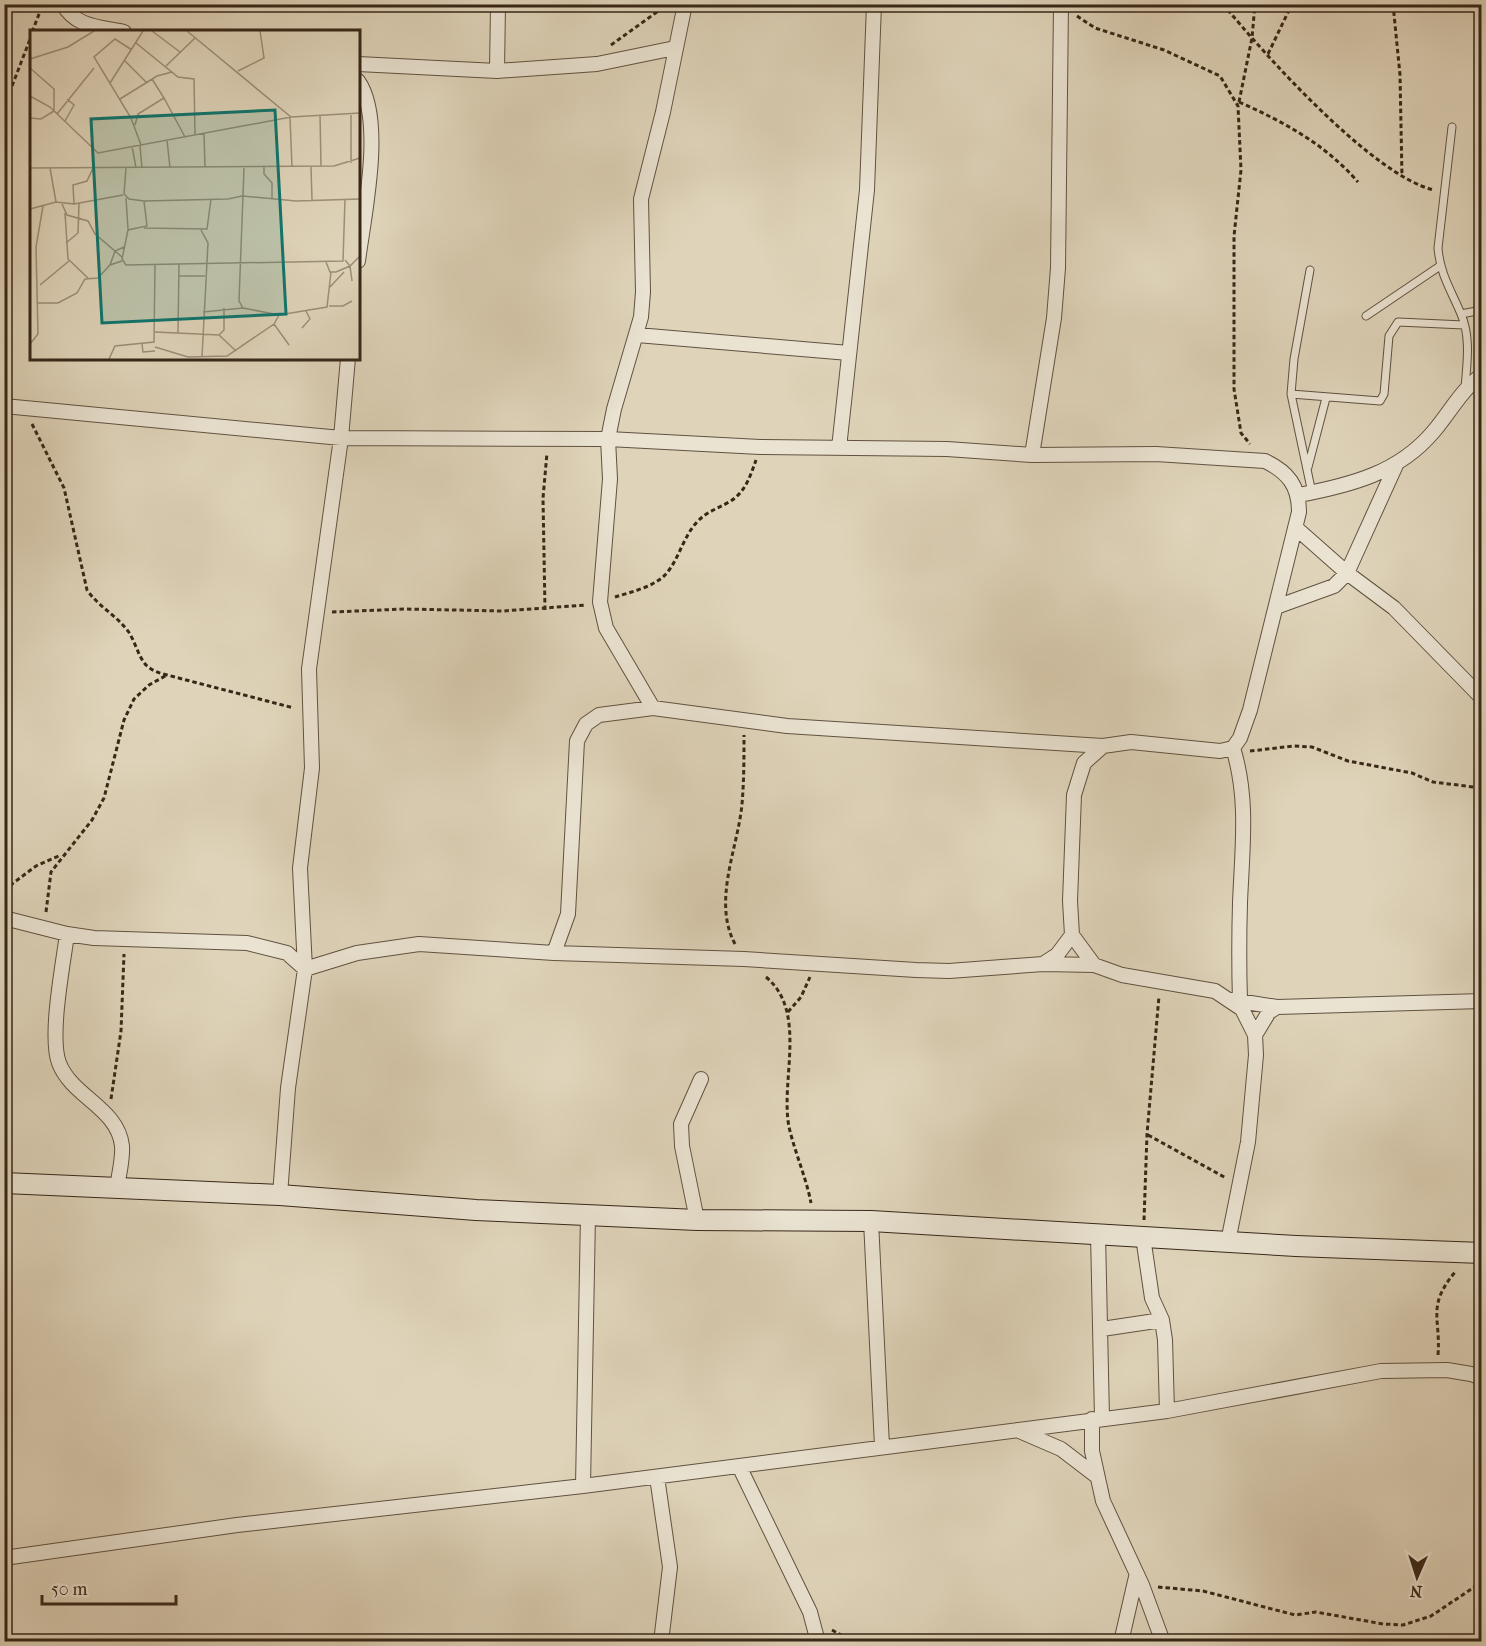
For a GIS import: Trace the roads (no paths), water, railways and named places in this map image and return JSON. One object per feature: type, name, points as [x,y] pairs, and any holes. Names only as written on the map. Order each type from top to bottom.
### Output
[{"type":"street","points":[[63,4],[69,17],[85,24],[114,30]]},
{"type":"street","points":[[497,70],[498,4]]},
{"type":"street","points":[[653,708],[606,628],[600,602],[610,479],[608,439],[620,387],[637,335],[643,292],[641,199],[685,4]]},
{"type":"street","points":[[838,448],[867,190],[874,4]]},
{"type":"street","points":[[1032,455],[1052,328],[1058,268],[1067,8]]},
{"type":"street","points":[[360,64],[497,70],[597,64],[675,48]]},
{"type":"street","points":[[360,84],[366,92],[372,123],[360,241]]},
{"type":"street","points":[[637,335],[849,353]]},
{"type":"street","points":[[280,1195],[291,1066],[304,969],[300,868],[312,768],[309,669],[315,612],[341,438],[348,360]]},
{"type":"street","points":[[1306,494],[1372,477],[1396,465],[1416,451],[1465,390],[1482,375]]},
{"type":"street","points":[[4,406],[341,438],[608,439],[760,447],[947,449],[1032,455],[1155,454],[1265,461],[1279,468],[1306,494]]},
{"type":"street","points":[[1276,607],[1334,586],[1347,573],[1396,465]]},
{"type":"street","points":[[1228,1242],[1240,1188],[1252,1106],[1256,1055],[1255,1035],[1236,1000],[1245,816],[1243,787],[1234,751],[1250,710],[1306,494]]},
{"type":"street","points":[[1296,528],[1347,573],[1394,608],[1482,698]]},
{"type":"street","points":[[554,953],[568,914],[577,741],[586,724],[599,715],[653,708],[787,726],[1103,746],[1131,742],[1234,751]]},
{"type":"street","points":[[1094,965],[1072,935],[1070,901],[1074,795],[1084,763],[1103,746]]},
{"type":"street","points":[[4,918],[67,934],[124,940],[247,943],[287,953],[304,969]]},
{"type":"street","points":[[67,934],[56,1041],[58,1060],[76,1089],[109,1116],[118,1129],[122,1145],[117,1187]]},
{"type":"street","points":[[1043,964],[1057,956],[1072,935]]},
{"type":"street","points":[[304,969],[357,953],[418,944],[554,953],[744,959],[815,965],[950,971],[1043,964],[1094,965],[1122,975],[1215,991],[1236,1000],[1277,1007],[1482,1001]]},
{"type":"street","points":[[1255,1035],[1269,1012],[1277,1007]]},
{"type":"street","points":[[697,1220],[682,1146],[681,1124],[701,1079]]},
{"type":"street","points":[[4,1184],[280,1195],[476,1210],[697,1220],[871,1221],[1228,1242],[1477,1253]]},
{"type":"street","points":[[583,1486],[588,1215]]},
{"type":"street","points":[[871,1221],[882,1446]]},
{"type":"street","points":[[1098,1234],[1102,1329],[1095,1475],[1103,1501],[1163,1641]]},
{"type":"street","points":[[1143,1237],[1152,1298],[1162,1320],[1166,1350],[1167,1410]]},
{"type":"street","points":[[1102,1329],[1162,1320]]},
{"type":"street","points":[[4,1558],[237,1525],[583,1486],[1167,1410],[1260,1395],[1347,1376],[1426,1369],[1471,1374],[1482,1378]]},
{"type":"street","points":[[1015,1430],[1061,1449],[1095,1475]]},
{"type":"street","points":[[739,1466],[810,1612],[818,1641]]},
{"type":"street","points":[[657,1476],[670,1568],[661,1641]]},
{"type":"street","points":[[1121,1641],[1139,1581]]},
{"type":"lane","points":[[1452,127],[1443,192],[1440,266],[1461,314],[1467,334],[1465,390]]},
{"type":"lane","points":[[1366,316],[1440,266]]},
{"type":"lane","points":[[1308,470],[1291,394],[1294,359],[1310,270]]},
{"type":"lane","points":[[1461,314],[1482,310]]},
{"type":"lane","points":[[1291,394],[1380,401],[1384,394],[1389,336],[1398,322],[1464,325]]},
{"type":"lane","points":[[1306,494],[1308,470],[1326,398]]}]
